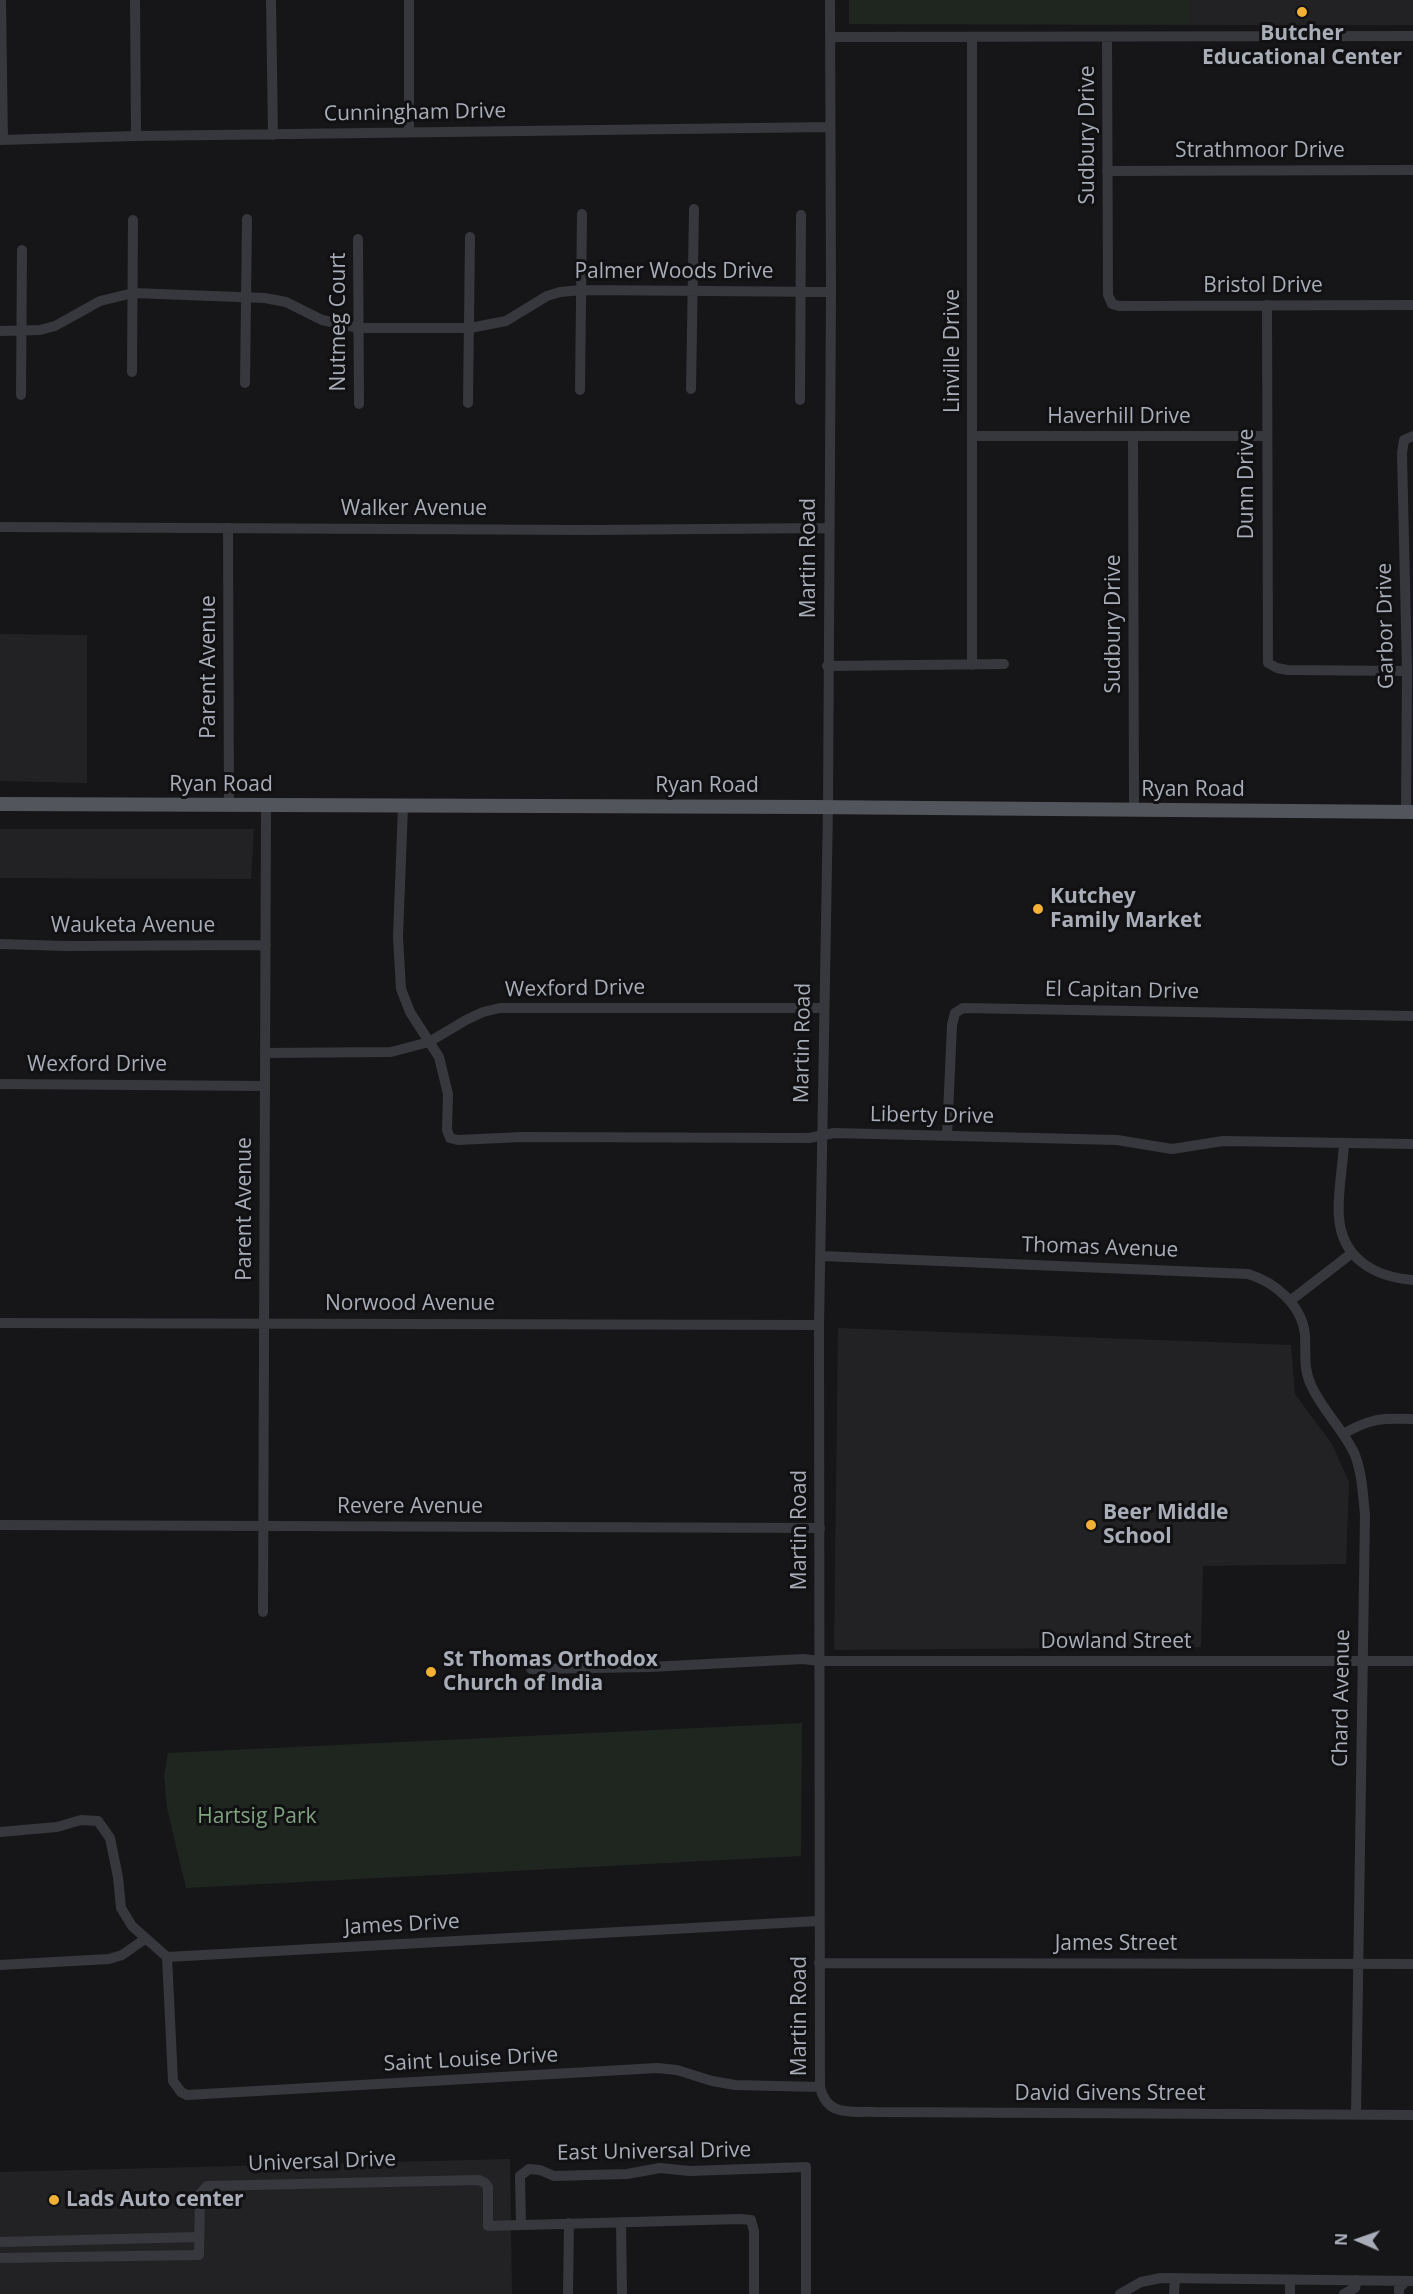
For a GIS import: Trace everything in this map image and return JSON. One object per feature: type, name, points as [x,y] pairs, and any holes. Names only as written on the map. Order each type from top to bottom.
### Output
[{"type":"main road","name":"Ryan Road","points":[[0,804],[1410,812]]},
{"type":"street","points":[[1,0],[2,140]]},
{"type":"street","points":[[135,0],[136,136]]},
{"type":"street","points":[[271,0],[273,135]]},
{"type":"street","points":[[409,0],[409,132]]},
{"type":"street","name":"Martin Road","points":[[820,2087],[819,1325],[828,807],[830,0]]},
{"type":"street","points":[[830,37],[1413,36]]},
{"type":"street","name":"Linville Drive","points":[[972,37],[972,665]]},
{"type":"street","name":"Sudbury Drive","points":[[1107,37],[1108,295],[1112,304]]},
{"type":"street","name":"Cunningham Drive","points":[[2,140],[409,132],[830,128]]},
{"type":"street","name":"Strathmoor Drive","points":[[1107,171],[1413,170]]},
{"type":"street","points":[[692,389],[694,208]]},
{"type":"street","points":[[580,390],[582,214]]},
{"type":"street","points":[[800,400],[801,215]]},
{"type":"street","points":[[245,383],[248,219]]},
{"type":"street","points":[[132,372],[133,220]]},
{"type":"street","points":[[468,403],[470,237]]},
{"type":"street","name":"Nutmeg Court","points":[[358,239],[359,404]]},
{"type":"street","points":[[21,395],[22,250]]},
{"type":"street","name":"Palmer Woods Drive","points":[[0,331],[22,331],[55,326],[100,300],[133,293],[247,296],[286,302],[322,320],[359,328],[470,328],[506,321],[547,296],[560,292],[582,290],[831,292]]},
{"type":"street","name":"Bristol Drive","points":[[1112,304],[1119,306],[1413,305]]},
{"type":"street","name":"Dunn Drive","points":[[1267,305],[1268,663],[1287,670],[1407,671]]},
{"type":"street","name":"Haverhill Drive","points":[[972,436],[1267,436]]},
{"type":"street","name":"Sudbury Drive","points":[[1133,436],[1134,811]]},
{"type":"street","name":"Garbor Drive","points":[[1409,438],[1402,492],[1410,812]]},
{"type":"street","name":"Walker Avenue","points":[[0,527],[589,530],[828,528]]},
{"type":"street","name":"Parent Avenue","points":[[228,528],[229,806]]},
{"type":"street","points":[[827,666],[1004,664]]},
{"type":"street","name":"Parent Avenue","points":[[263,1612],[266,806]]},
{"type":"street","points":[[403,806],[399,937],[401,989],[410,1012],[429,1042]]},
{"type":"street","name":"Wauketa Avenue","points":[[0,944],[266,945]]},
{"type":"street","name":"Wexford Drive","points":[[265,1053],[391,1052],[429,1042],[483,1012],[507,1008],[823,1008]]},
{"type":"street","name":"El Capitan Drive","points":[[947,1136],[952,1025],[955,1013],[963,1008],[1413,1016]]},
{"type":"street","name":"Liberty Drive","points":[[429,1042],[439,1057],[445,1076],[448,1094],[447,1130],[450,1138],[455,1140],[522,1137],[809,1138],[834,1133],[1117,1140],[1172,1149],[1223,1141],[1413,1144]]},
{"type":"street","name":"Wexford Drive","points":[[0,1084],[265,1086]]},
{"type":"street","points":[[1344,1143],[1339,1218],[1343,1235],[1352,1253],[1378,1274],[1395,1279],[1413,1280]]},
{"type":"street","points":[[1290,1300],[1352,1253]]},
{"type":"street","name":"Thomas Avenue","points":[[821,1256],[1248,1274],[1276,1287],[1290,1300]]},
{"type":"street","name":"Chard Avenue","points":[[1290,1300],[1302,1322],[1305,1335],[1305,1368],[1310,1383],[1356,1458],[1365,1515],[1356,2114]]},
{"type":"street","name":"Norwood Avenue","points":[[0,1323],[819,1325]]},
{"type":"street","points":[[1343,1434],[1368,1421],[1413,1419]]},
{"type":"street","name":"Revere Avenue","points":[[0,1525],[820,1528]]},
{"type":"street","name":"Dowland Street","points":[[531,1669],[650,1667],[803,1659],[820,1662],[1413,1661]]},
{"type":"street","points":[[0,1832],[57,1827],[81,1820],[98,1821],[110,1838],[118,1877],[121,1908],[132,1926],[168,1957]]},
{"type":"street","name":"James Drive","points":[[168,1957],[818,1921]]},
{"type":"street","points":[[0,1965],[109,1959],[122,1955],[145,1939]]},
{"type":"street","name":"Saint Louise Drive","points":[[168,1957],[173,2081],[182,2092],[194,2096],[657,2068],[677,2070],[712,2081],[735,2085],[820,2087]]},
{"type":"street","name":"James Street","points":[[819,1963],[1413,1964]]},
{"type":"street","name":"David Givens Street","points":[[820,2087],[823,2098],[830,2107],[837,2110],[875,2112],[1413,2115]]},
{"type":"street","name":"East Universal Drive","points":[[521,2225],[520,2176],[529,2169],[540,2170],[554,2176],[627,2174],[660,2168],[690,2171],[806,2167],[806,2294]]},
{"type":"street","name":"Universal Drive","points":[[199,2248],[200,2194],[207,2186],[479,2180],[486,2183],[488,2187],[488,2226],[751,2220]]},
{"type":"street","points":[[751,2220],[754,2229],[754,2240],[754,2251],[754,2294],[754,2231],[751,2220]]},
{"type":"street","points":[[621,2222],[622,2294]]},
{"type":"street","points":[[568,2294],[569,2223]]},
{"type":"street","points":[[0,2242],[82,2240],[199,2248]]},
{"type":"street","points":[[82,2240],[83,2257]]},
{"type":"street","points":[[0,2258],[83,2257],[199,2248]]},
{"type":"street","points":[[1174,2278],[1174,2294]]},
{"type":"street","points":[[1120,2294],[1142,2282],[1174,2278],[1409,2281]]},
{"type":"street","points":[[1290,2280],[1290,2294]]},
{"type":"street","points":[[1344,2294],[1355,2288],[1357,2280]]},
{"type":"street","points":[[1399,2294],[1399,2288],[1409,2281]]},
{"type":"shaded area","name":"Butcher Educational Center","points":[[1191,0],[1413,0],[1413,25],[1190,25]]},
{"type":"shaded area","points":[[0,634],[87,635],[87,783],[0,781]]},
{"type":"shaded area","points":[[0,829],[254,829],[251,879],[0,878]]},
{"type":"shaded area","name":"Beer Middle School","points":[[838,1328],[1291,1345],[1295,1394],[1332,1444],[1349,1482],[1346,1564],[1203,1566],[1201,1647],[834,1650]]},
{"type":"shaded area","points":[[510,2159],[512,2294],[0,2294],[0,2172]]},
{"type":"green space","points":[[849,0],[1191,0],[1190,25],[849,24]]},
{"type":"green space","name":"Hartsig Park","points":[[802,1723],[801,1856],[186,1888],[167,1808],[164,1776],[168,1753]]},
{"type":"place","name":"Butcher Educational Center","points":[[1302,12]]},
{"type":"place","name":"Kutchey Family Market","points":[[1038,909]]},
{"type":"place","name":"Beer Middle School","points":[[1091,1525]]},
{"type":"place","name":"St Thomas Orthodox Church of India","points":[[431,1672]]},
{"type":"place","name":"Lads Auto center","points":[[54,2200]]}]
